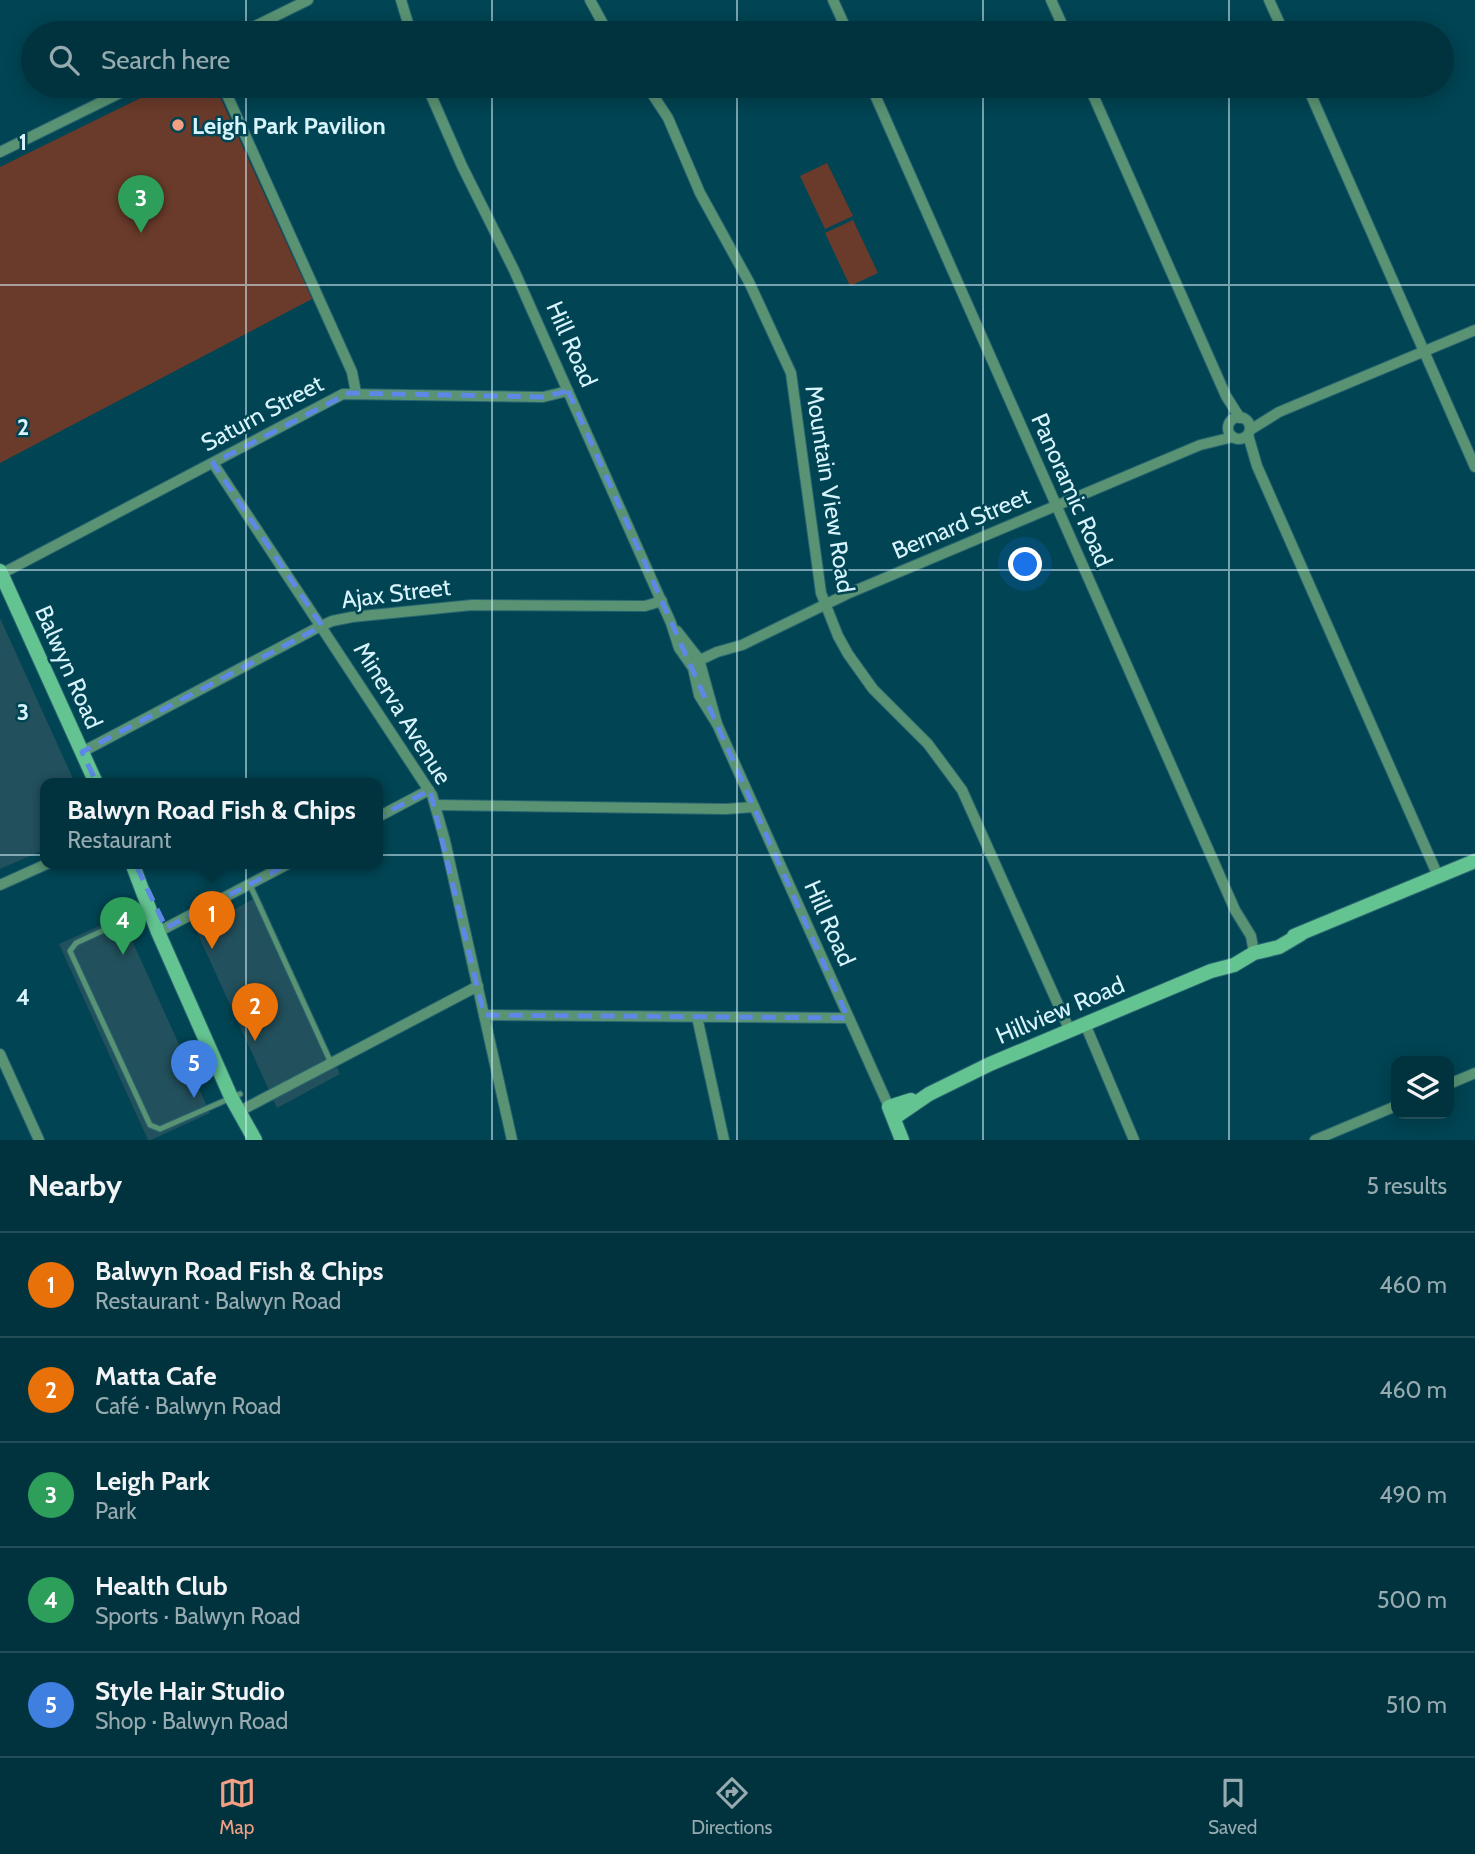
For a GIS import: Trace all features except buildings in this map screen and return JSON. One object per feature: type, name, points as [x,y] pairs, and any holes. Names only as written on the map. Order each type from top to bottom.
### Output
[{"type":"street","points":[[266,21],[309,0]]},
{"type":"street","points":[[401,0],[407,21]]},
{"type":"street","points":[[590,0],[601,21]]},
{"type":"street","points":[[834,0],[843,21]]},
{"type":"street","points":[[1051,0],[1061,21]]},
{"type":"street","points":[[1269,0],[1279,21]]},
{"type":"street","points":[[0,152],[110,98]]},
{"type":"street","points":[[228,98],[352,372],[356,393]]},
{"type":"street","name":"Hill Road","points":[[432,98],[568,391],[662,601],[679,648],[698,665],[699,695],[717,724],[902,1140]]},
{"type":"street","name":"Mountain View Road","points":[[655,98],[668,118],[700,193],[749,282],[791,373],[819,579],[825,604],[842,645],[886,705],[928,744],[962,789],[1070,1031]]},
{"type":"street","name":"Panoramic Road","points":[[876,98],[1252,948]]},
{"type":"street","points":[[1094,98],[1438,876]]},
{"type":"street","points":[[1312,98],[1475,467]]},
{"type":"street","name":"Bernard Street","points":[[698,665],[726,656],[742,645],[825,604],[1475,330]]},
{"type":"street","name":"Saturn Street","points":[[1,572],[343,394],[543,397],[568,391]]},
{"type":"street","name":"Minerva Avenue","points":[[213,463],[429,790],[435,805],[478,986],[512,1140]]},
{"type":"street","name":"Balwyn Road","points":[[1,572],[94,778]]},
{"type":"street","name":"Ajax Street","points":[[82,752],[322,626],[352,617],[472,605],[645,606],[662,601]]},
{"type":"street","points":[[383,814],[429,790]]},
{"type":"street","points":[[435,805],[726,809],[754,807]]},
{"type":"street","name":"Hillview Road","points":[[891,1112],[1004,1058],[1211,971],[1234,965],[1252,948],[1279,947],[1301,934],[1475,860]]},
{"type":"street","points":[[0,885],[40,867]]},
{"type":"street","points":[[135,869],[256,1140]]},
{"type":"street","points":[[162,930],[279,869]]},
{"type":"street","points":[[242,1110],[478,986]]},
{"type":"street","points":[[484,1015],[848,1018]]},
{"type":"street","points":[[697,1017],[723,1140]]},
{"type":"street","points":[[1085,1024],[1134,1140]]},
{"type":"street","points":[[0,1054],[39,1140]]},
{"type":"street","points":[[1454,1082],[1475,1073]]},
{"type":"street","points":[[1315,1140],[1391,1108]]},
{"type":"lane","points":[[250,885],[331,1063]]},
{"type":"lane","points":[[152,908],[76,943],[70,951],[150,1125],[160,1129],[235,1096]]},
{"type":"highlighted area","points":[[568,391],[848,1018],[484,1015],[430,790],[166,928],[82,752],[322,626],[213,463],[349,393],[543,397]]},
{"type":"shaded area","points":[[141,98],[220,98],[312,299],[0,463],[0,167]]},
{"type":"shaded area","points":[[827,163],[853,216],[825,229],[800,176]]},
{"type":"shaded area","points":[[853,220],[878,273],[850,286],[825,233]]},
{"type":"shaded area","points":[[0,618],[73,778],[40,778],[40,852],[0,869]]},
{"type":"shaded area","points":[[259,896],[340,1074],[277,1108],[196,930]]},
{"type":"shaded area","points":[[121,916],[210,1113],[151,1140],[148,1140],[59,944]]},
{"type":"place","name":"Leigh Park Pavilion","points":[[178,125]]},
{"type":"place","name":"Leigh Park","points":[[141,233]]},
{"type":"place","name":"Balwyn Road Fish & Chips","points":[[212,949]]},
{"type":"place","name":"Health Club","points":[[123,955]]},
{"type":"place","name":"Matta Cafe","points":[[255,1041]]},
{"type":"place","name":"Style Hair Studio","points":[[194,1098]]}]
